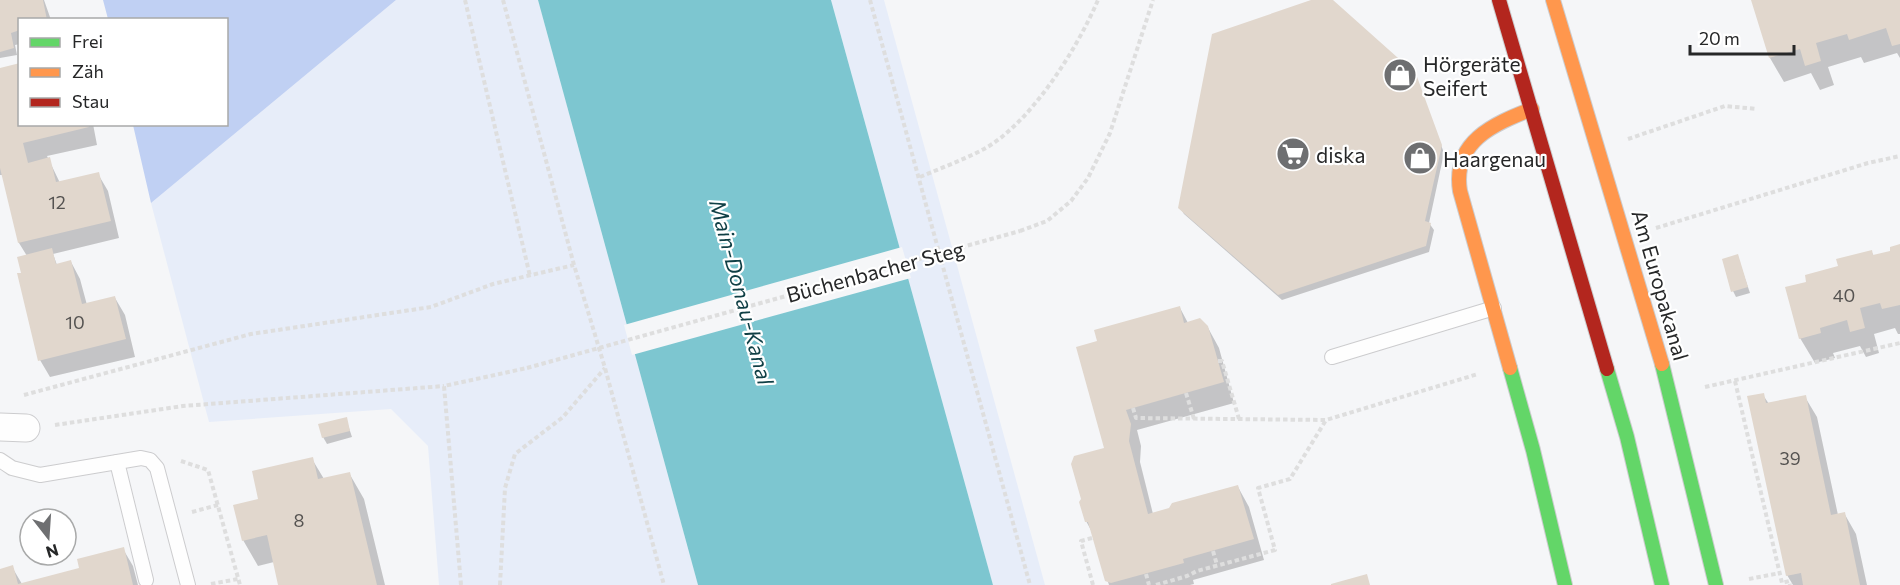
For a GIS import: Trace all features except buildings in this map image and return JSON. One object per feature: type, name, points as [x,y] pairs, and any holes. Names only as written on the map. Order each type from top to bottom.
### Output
[{"type":"main road","points":[[1499,0],[1627,436],[1662,585]]},
{"type":"main road","name":"Am Europakanal","points":[[1553,0],[1626,237],[1671,395],[1716,585]]},
{"type":"main road","points":[[1532,109],[1508,117],[1485,132],[1465,152],[1458,170],[1460,191],[1538,471],[1565,585]]},
{"type":"lane","points":[[1332,357],[1494,308]]},
{"type":"lane","points":[[0,460],[12,468],[40,475],[141,458],[150,460],[157,468],[163,485],[188,585]]},
{"type":"lane","points":[[117,462],[146,580]]},
{"type":"path","points":[[465,0],[530,276]]},
{"type":"path","points":[[503,0],[574,265],[605,368],[664,585]]},
{"type":"path","points":[[870,0],[1030,585]]},
{"type":"path","points":[[920,177],[984,149],[1014,127],[1041,96],[1062,65],[1089,20],[1098,0]]},
{"type":"path","name":"Büchenbacher Steg","points":[[7,426],[62,425],[183,406],[444,386],[527,368],[1020,231],[1047,221],[1071,201],[1088,178],[1110,133],[1153,0]]},
{"type":"path","points":[[1598,149],[1725,106],[1757,109]]},
{"type":"path","points":[[1626,237],[1868,163],[1900,156]]},
{"type":"path","points":[[7,426],[19,396],[251,334],[431,307],[494,284],[574,265]]},
{"type":"path","points":[[1671,395],[1900,343]]},
{"type":"path","points":[[1218,361],[1222,361],[1239,419]]},
{"type":"path","points":[[1133,408],[1136,418],[1326,420],[1509,365]]},
{"type":"path","points":[[500,585],[506,488],[515,454],[563,417],[605,368]]},
{"type":"path","points":[[1735,381],[1782,583],[1789,581],[1790,585]]},
{"type":"path","points":[[444,386],[460,585]]},
{"type":"path","points":[[1186,393],[1194,419]]},
{"type":"path","points":[[1156,585],[1217,565],[1275,550],[1258,488],[1290,479],[1326,420]]},
{"type":"path","points":[[150,460],[182,460],[208,470],[240,585]]},
{"type":"path","points":[[208,506],[218,505]]},
{"type":"path","points":[[1092,538],[1081,541],[1093,585]]},
{"type":"path","points":[[1214,551],[1217,565]]},
{"type":"path","points":[[1755,578],[1780,573]]},
{"type":"path","points":[[1146,574],[1149,585]]},
{"type":"path","points":[[207,585],[238,579]]},
{"type":"shaded area","points":[[103,0],[396,0],[151,203],[133,126],[228,126],[228,18],[108,18]]},
{"type":"shaded area","points":[[396,0],[538,0],[698,585],[439,585],[428,446],[391,409],[209,422],[151,203]]},
{"type":"shaded area","points":[[831,0],[884,0],[1045,585],[993,585]]},
{"type":"water","name":"Main-Donau-Kanal","points":[[538,0],[831,0],[993,585],[698,585]]},
{"type":"pier","points":[[902,247],[911,278],[632,355],[624,325]]},
{"type":"traffic: fast","points":[[1662,364],[1716,585]]},
{"type":"traffic: fast","points":[[1510,368],[1533,450],[1565,585]]},
{"type":"traffic: fast","points":[[1607,369],[1627,437],[1662,585]]},
{"type":"traffic: slow","points":[[1553,0],[1662,364]]},
{"type":"traffic: slow","points":[[1510,368],[1460,191],[1459,174],[1462,160],[1478,137],[1503,121],[1532,109]]},
{"type":"traffic: jam","points":[[1499,0],[1607,369]]},
{"type":"place","name":"Hörgeräte Seifert","points":[[1400,75]]},
{"type":"place","name":"diska","points":[[1293,154]]},
{"type":"place","name":"Haargenau","points":[[1420,158]]}]
